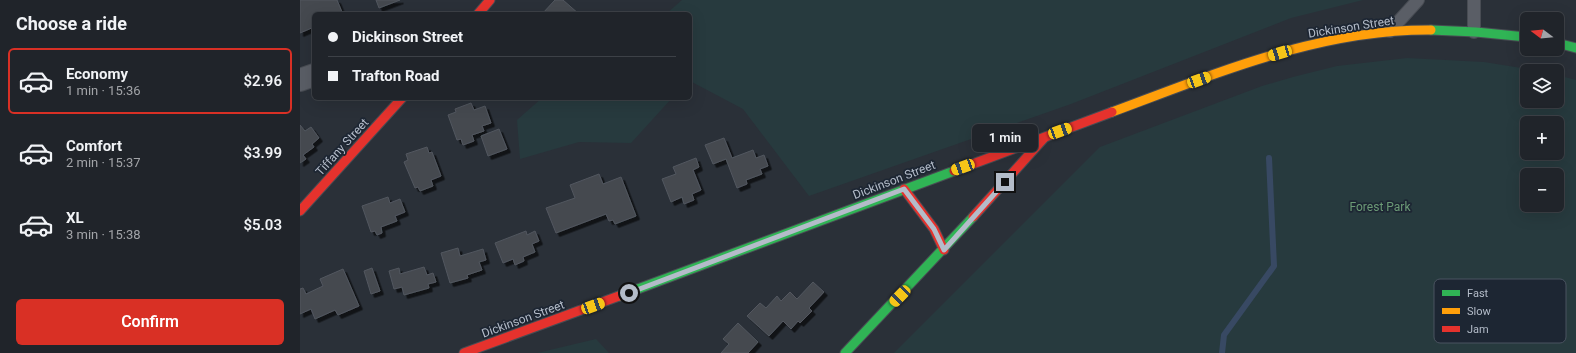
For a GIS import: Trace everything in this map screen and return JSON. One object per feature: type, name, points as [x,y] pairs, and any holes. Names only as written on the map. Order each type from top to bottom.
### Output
[{"type":"main road","points":[[480,12],[490,0]]},
{"type":"main road","name":"Dickinson Street","points":[[464,353],[1046,136],[1226,70],[1273,55],[1334,40],[1390,32],[1474,32],[1520,36]]},
{"type":"main road","points":[[1564,45],[1576,48]]},
{"type":"main road","name":"Tiffany Street","points":[[300,212],[396,100]]},
{"type":"main road","points":[[845,353],[944,250],[1046,136]]},
{"type":"main road","points":[[904,189],[934,229],[944,250]]},
{"type":"street","points":[[300,80],[312,76]]},
{"type":"lane","points":[[1390,32],[1418,0]]},
{"type":"lane","points":[[1474,0],[1474,32]]},
{"type":"green space","points":[[682,0],[1363,0],[1291,18],[1071,104],[809,196],[743,109],[692,82],[692,12],[668,12]]},
{"type":"green space","name":"Forest Park","points":[[1407,58],[1484,62],[1520,68],[1520,108],[1564,108],[1564,77],[1576,80],[1576,353],[894,353],[1100,147],[1262,86],[1337,66]]},
{"type":"green space","points":[[540,100],[670,100],[631,143],[579,142],[520,159],[517,120]]},
{"type":"green space","points":[[596,339],[609,353],[537,353]]},
{"type":"building","points":[[300,0],[337,0],[342,12],[312,12],[312,28],[300,33]]},
{"type":"building","points":[[376,0],[400,0],[379,8]]},
{"type":"building","points":[[555,0],[563,0],[577,12],[544,12]]},
{"type":"building","points":[[471,103],[474,110],[485,106],[491,123],[482,126],[484,131],[472,135],[474,141],[463,145],[461,139],[457,140],[448,115],[456,112],[455,109]]},
{"type":"building","points":[[300,125],[305,131],[311,127],[319,138],[312,144],[314,147],[303,155],[306,159],[300,163]]},
{"type":"building","points":[[499,129],[507,149],[488,156],[481,136]]},
{"type":"building","points":[[724,138],[732,158],[753,150],[756,158],[764,155],[768,166],[760,169],[762,174],[746,180],[747,184],[737,188],[726,159],[713,164],[705,145]]},
{"type":"building","points":[[427,147],[429,153],[432,152],[441,176],[431,180],[433,186],[420,191],[418,187],[415,188],[404,162],[408,160],[406,154]]},
{"type":"building","points":[[696,158],[699,167],[693,170],[701,190],[692,194],[694,200],[684,204],[682,197],[671,202],[662,179],[676,174],[673,167]]},
{"type":"building","points":[[599,174],[603,184],[621,177],[636,216],[615,224],[613,220],[609,221],[606,214],[556,233],[546,208],[575,198],[570,185]]},
{"type":"building","points":[[388,197],[390,203],[400,199],[405,212],[395,216],[397,221],[381,227],[382,233],[377,235],[375,231],[371,232],[362,206]]},
{"type":"building","points":[[526,231],[527,235],[535,231],[539,241],[532,244],[535,252],[523,257],[524,261],[515,265],[513,259],[503,263],[495,243]]},
{"type":"building","points":[[458,248],[460,256],[483,249],[486,260],[479,262],[482,270],[467,275],[468,278],[450,283],[441,253]]},
{"type":"building","points":[[424,267],[427,275],[433,273],[436,282],[428,284],[429,288],[404,295],[402,287],[394,289],[389,271],[399,268],[400,274]]},
{"type":"building","points":[[372,268],[380,291],[371,294],[364,271]]},
{"type":"building","points":[[343,269],[359,306],[338,315],[335,310],[315,319],[311,309],[300,314],[300,289],[303,288],[306,294],[323,286],[320,279]]},
{"type":"building","points":[[813,282],[824,292],[809,308],[812,311],[800,323],[798,321],[791,329],[783,321],[769,336],[747,316],[760,303],[766,308],[777,296],[781,301],[790,292],[797,299]]},
{"type":"building","points":[[738,323],[758,342],[748,353],[721,353],[729,344],[723,339]]},
{"type":"waterway","points":[[1222,353],[1224,335],[1274,266],[1269,158]]},
{"type":"traffic: fast","points":[[1431,30],[1520,36]]},
{"type":"traffic: fast","points":[[1564,45],[1576,48]]},
{"type":"traffic: fast","points":[[619,296],[954,171]]},
{"type":"traffic: fast","points":[[845,353],[973,217]]},
{"type":"traffic: slow","points":[[1112,112],[1229,69],[1308,45],[1348,37],[1389,32],[1431,30]]},
{"type":"traffic: jam","points":[[480,12],[490,0]]},
{"type":"traffic: jam","points":[[300,211],[400,100]]},
{"type":"traffic: jam","points":[[954,171],[1112,112]]},
{"type":"traffic: jam","points":[[973,217],[1044,138]]},
{"type":"traffic: jam","points":[[904,189],[934,229],[944,250]]},
{"type":"traffic: jam","points":[[464,353],[619,296]]},
{"type":"route","points":[[629,293],[904,189],[934,229],[944,250],[1005,182]]}]
